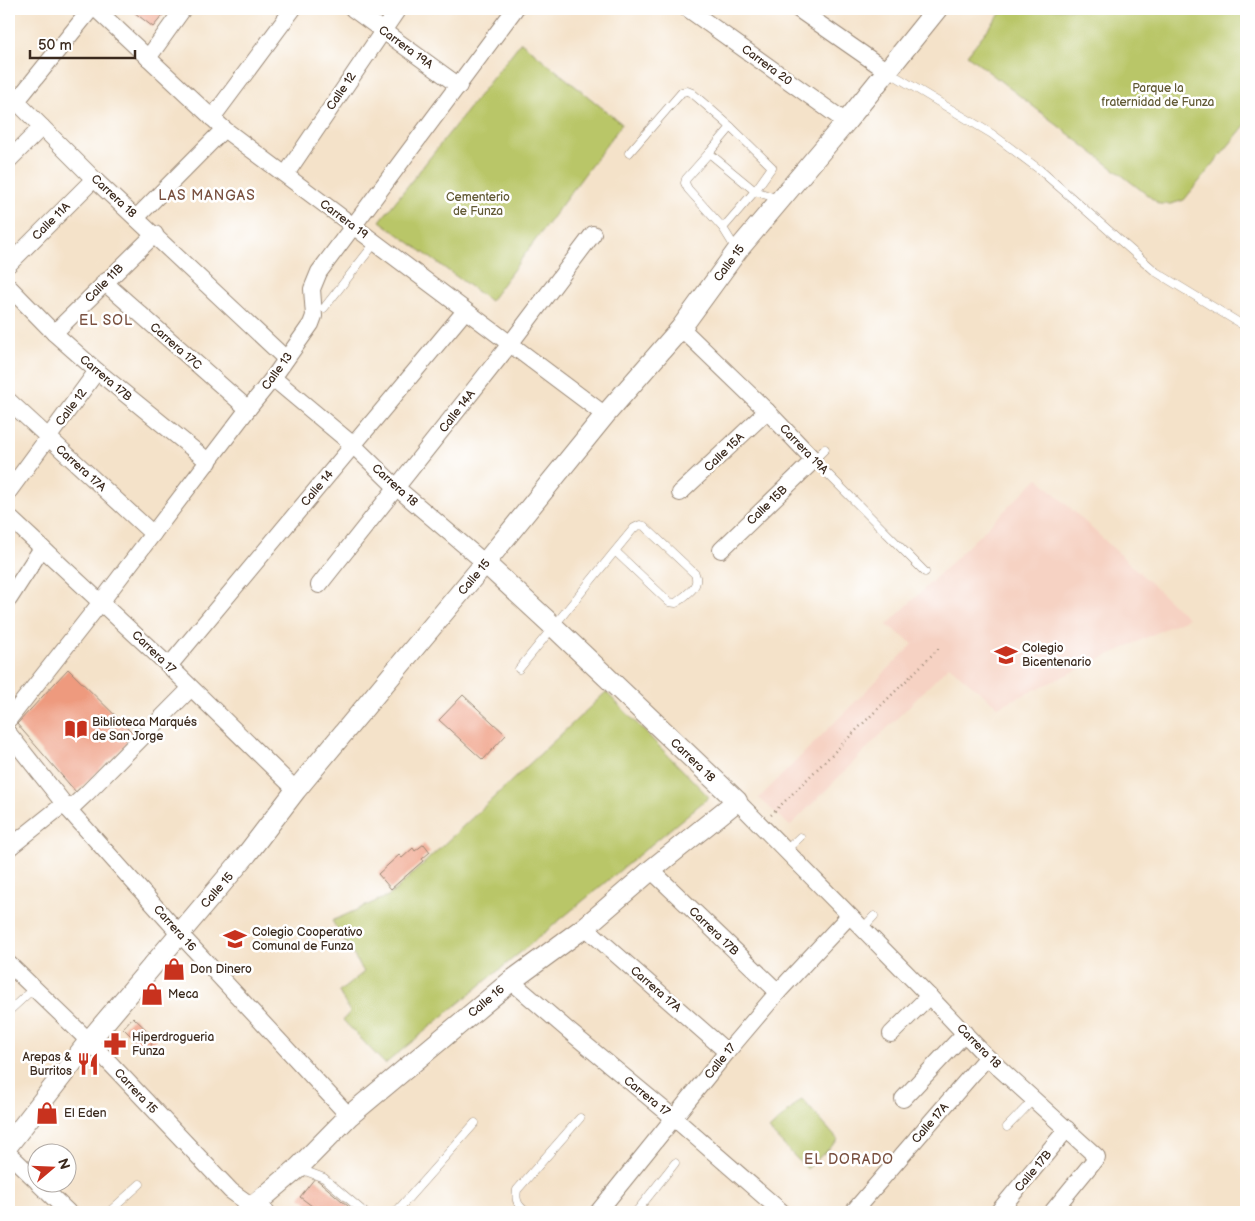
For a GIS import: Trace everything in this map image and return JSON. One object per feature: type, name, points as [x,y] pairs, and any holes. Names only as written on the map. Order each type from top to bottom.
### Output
[{"type":"street","points":[[13,98],[91,9]]},
{"type":"street","name":"Carrera 19","points":[[96,9],[218,123],[605,415]]},
{"type":"street","points":[[148,58],[183,9]]},
{"type":"street","points":[[136,217],[218,123],[293,9]]},
{"type":"street","name":"Carrera 19A","points":[[353,9],[459,86]]},
{"type":"street","name":"Calle 12","points":[[286,174],[398,9]]},
{"type":"street","name":"Calle 13","points":[[9,719],[248,409],[274,378],[311,324],[314,316],[312,289],[319,272],[515,9]]},
{"type":"street","name":"Carrera 20","points":[[688,9],[846,122]]},
{"type":"street","points":[[798,9],[887,71]]},
{"type":"street","name":"Calle 15","points":[[9,1144],[89,1040],[247,854],[296,790],[485,563],[605,415],[681,328],[737,251],[846,122],[937,9]]},
{"type":"street","name":"Carrera 18","points":[[13,98],[94,178],[286,359]]},
{"type":"street","points":[[9,160],[42,127]]},
{"type":"street","name":"Calle 11A","points":[[9,264],[94,178]]},
{"type":"street","name":"Calle 11B","points":[[54,332],[155,234]]},
{"type":"street","name":"Calle 14A","points":[[319,585],[510,344],[593,234]]},
{"type":"street","name":"Carrera 17C","points":[[104,282],[248,409]]},
{"type":"street","name":"Carrera 17B","points":[[9,287],[97,371],[209,462]]},
{"type":"street","name":"Calle 14","points":[[169,666],[465,311]]},
{"type":"street","name":"Carrera 19A","points":[[681,328],[767,411],[819,455]]},
{"type":"street","name":"Calle 12","points":[[9,491],[97,371]]},
{"type":"street","name":"Carrera 18","points":[[274,378],[353,445],[397,488],[485,563],[636,700],[987,1056],[1097,1157],[1052,1212]]},
{"type":"street","name":"Carrera 17A","points":[[9,401],[153,534]]},
{"type":"street","name":"Calle 15A","points":[[680,493],[767,411]]},
{"type":"street","name":"Calle 15B","points":[[721,550],[819,455]]},
{"type":"street","name":"Carrera 17","points":[[9,517],[169,666],[296,790]]},
{"type":"street","points":[[9,599],[42,548]]},
{"type":"street","points":[[9,848],[87,793],[191,688]]},
{"type":"street","name":"Carrera 16","points":[[9,734],[66,807],[179,933],[349,1116]]},
{"type":"street","name":"Calle 16","points":[[255,1210],[349,1116],[511,981],[585,927],[651,870],[737,801]]},
{"type":"street","name":"Carrera 17B","points":[[651,870],[778,992]]},
{"type":"street","name":"Calle 17","points":[[598,1212],[727,1052],[778,992],[849,916]]},
{"type":"street","name":"Carrera 17A","points":[[585,927],[727,1052]]},
{"type":"street","name":"Carrera 15","points":[[12,973],[34,988],[89,1040],[231,1191],[255,1210]]},
{"type":"street","name":"Carrera 17","points":[[511,981],[782,1212]]},
{"type":"street","points":[[891,1034],[929,996]]},
{"type":"street","points":[[903,1099],[965,1033]]},
{"type":"street","name":"Calle 17A","points":[[853,1212],[987,1056]]},
{"type":"street","name":"Calle 17B","points":[[998,1212],[1067,1130]]},
{"type":"street","points":[[9,1154],[28,1173]]},
{"type":"street","points":[[49,1194],[68,1212]]},
{"type":"lane","points":[[887,71],[992,134],[1040,170],[1156,272],[1246,327]]},
{"type":"lane","points":[[629,154],[682,92],[692,93],[731,126],[772,167],[755,191],[723,228]]},
{"type":"lane","points":[[731,126],[686,179],[685,183],[688,189],[723,228],[737,251]]},
{"type":"lane","points":[[709,153],[755,191],[780,200]]},
{"type":"lane","points":[[324,308],[376,243]]},
{"type":"lane","name":"Carrera 19A","points":[[819,455],[925,572]]},
{"type":"lane","points":[[519,669],[553,626],[634,528],[640,525],[644,526],[695,574],[698,579],[697,585],[676,603],[669,602],[615,551]]},
{"type":"lane","points":[[785,851],[800,837]]},
{"type":"lane","points":[[862,929],[874,916]]},
{"type":"lane","points":[[9,1011],[34,988]]},
{"type":"lane","points":[[1007,1126],[1034,1099]]},
{"type":"lane","points":[[527,1212],[519,1206],[516,1197],[518,1190],[580,1118]]},
{"type":"lane","points":[[396,1212],[475,1123]]},
{"type":"lane","points":[[636,1212],[675,1163]]},
{"type":"lane","points":[[298,1168],[324,1178],[364,1212]]},
{"type":"lane","points":[[109,1212],[140,1184]]},
{"type":"path","points":[[774,812],[940,647]]},
{"type":"shaded area","name":"Colegio Bicentenario","points":[[1038,478],[1188,618],[998,707],[949,666],[790,826],[759,798],[913,644],[887,625]]},
{"type":"green space","name":"Parque la fraternidad de Funza","points":[[1004,9],[1239,9],[1246,15],[1246,124],[1184,200],[1171,204],[1159,204],[967,55]]},
{"type":"green space","name":"Cementerio de Funza","points":[[521,42],[622,124],[490,301],[380,221]]},
{"type":"green space","points":[[606,692],[709,797],[385,1064],[343,1020],[350,1012],[339,992],[364,972],[332,921],[390,895]]},
{"type":"green space","points":[[802,1099],[838,1140],[807,1169],[769,1130]]},
{"type":"building","points":[[130,9],[168,9],[153,27]]},
{"type":"building","name":"Biblioteca Marqués de San Jorge","points":[[68,669],[135,735],[76,792],[17,724]]},
{"type":"building","points":[[463,695],[506,735],[483,760],[439,720]]},
{"type":"building","points":[[424,844],[430,852],[422,859],[423,861],[391,889],[378,874],[399,855],[402,858],[413,848],[415,851]]},
{"type":"building","points":[[133,1017],[156,1039],[146,1051],[123,1028]]},
{"type":"building","points":[[315,1178],[355,1212],[320,1212],[300,1197]]},
{"type":"place","name":"Colegio Bicentenario","points":[[1006,655]]},
{"type":"place","name":"Biblioteca Marqués de San Jorge","points":[[76,729]]},
{"type":"place","name":"Colegio Cooperativo Comunal de Funza","points":[[235,939]]},
{"type":"place","name":"Don Dinero","points":[[174,969]]},
{"type":"place","name":"Meca","points":[[152,994]]},
{"type":"place","name":"Hiperdrogueria Funza","points":[[115,1044]]},
{"type":"place","name":"Arepas & Burritos","points":[[88,1064]]},
{"type":"place","name":"El Eden","points":[[47,1113]]},
{"type":"district","name":"LAS MANGAS","points":[[207,195]]},
{"type":"district","name":"EL SOL","points":[[106,320]]},
{"type":"district","name":"EL DORADO","points":[[849,1159]]}]
